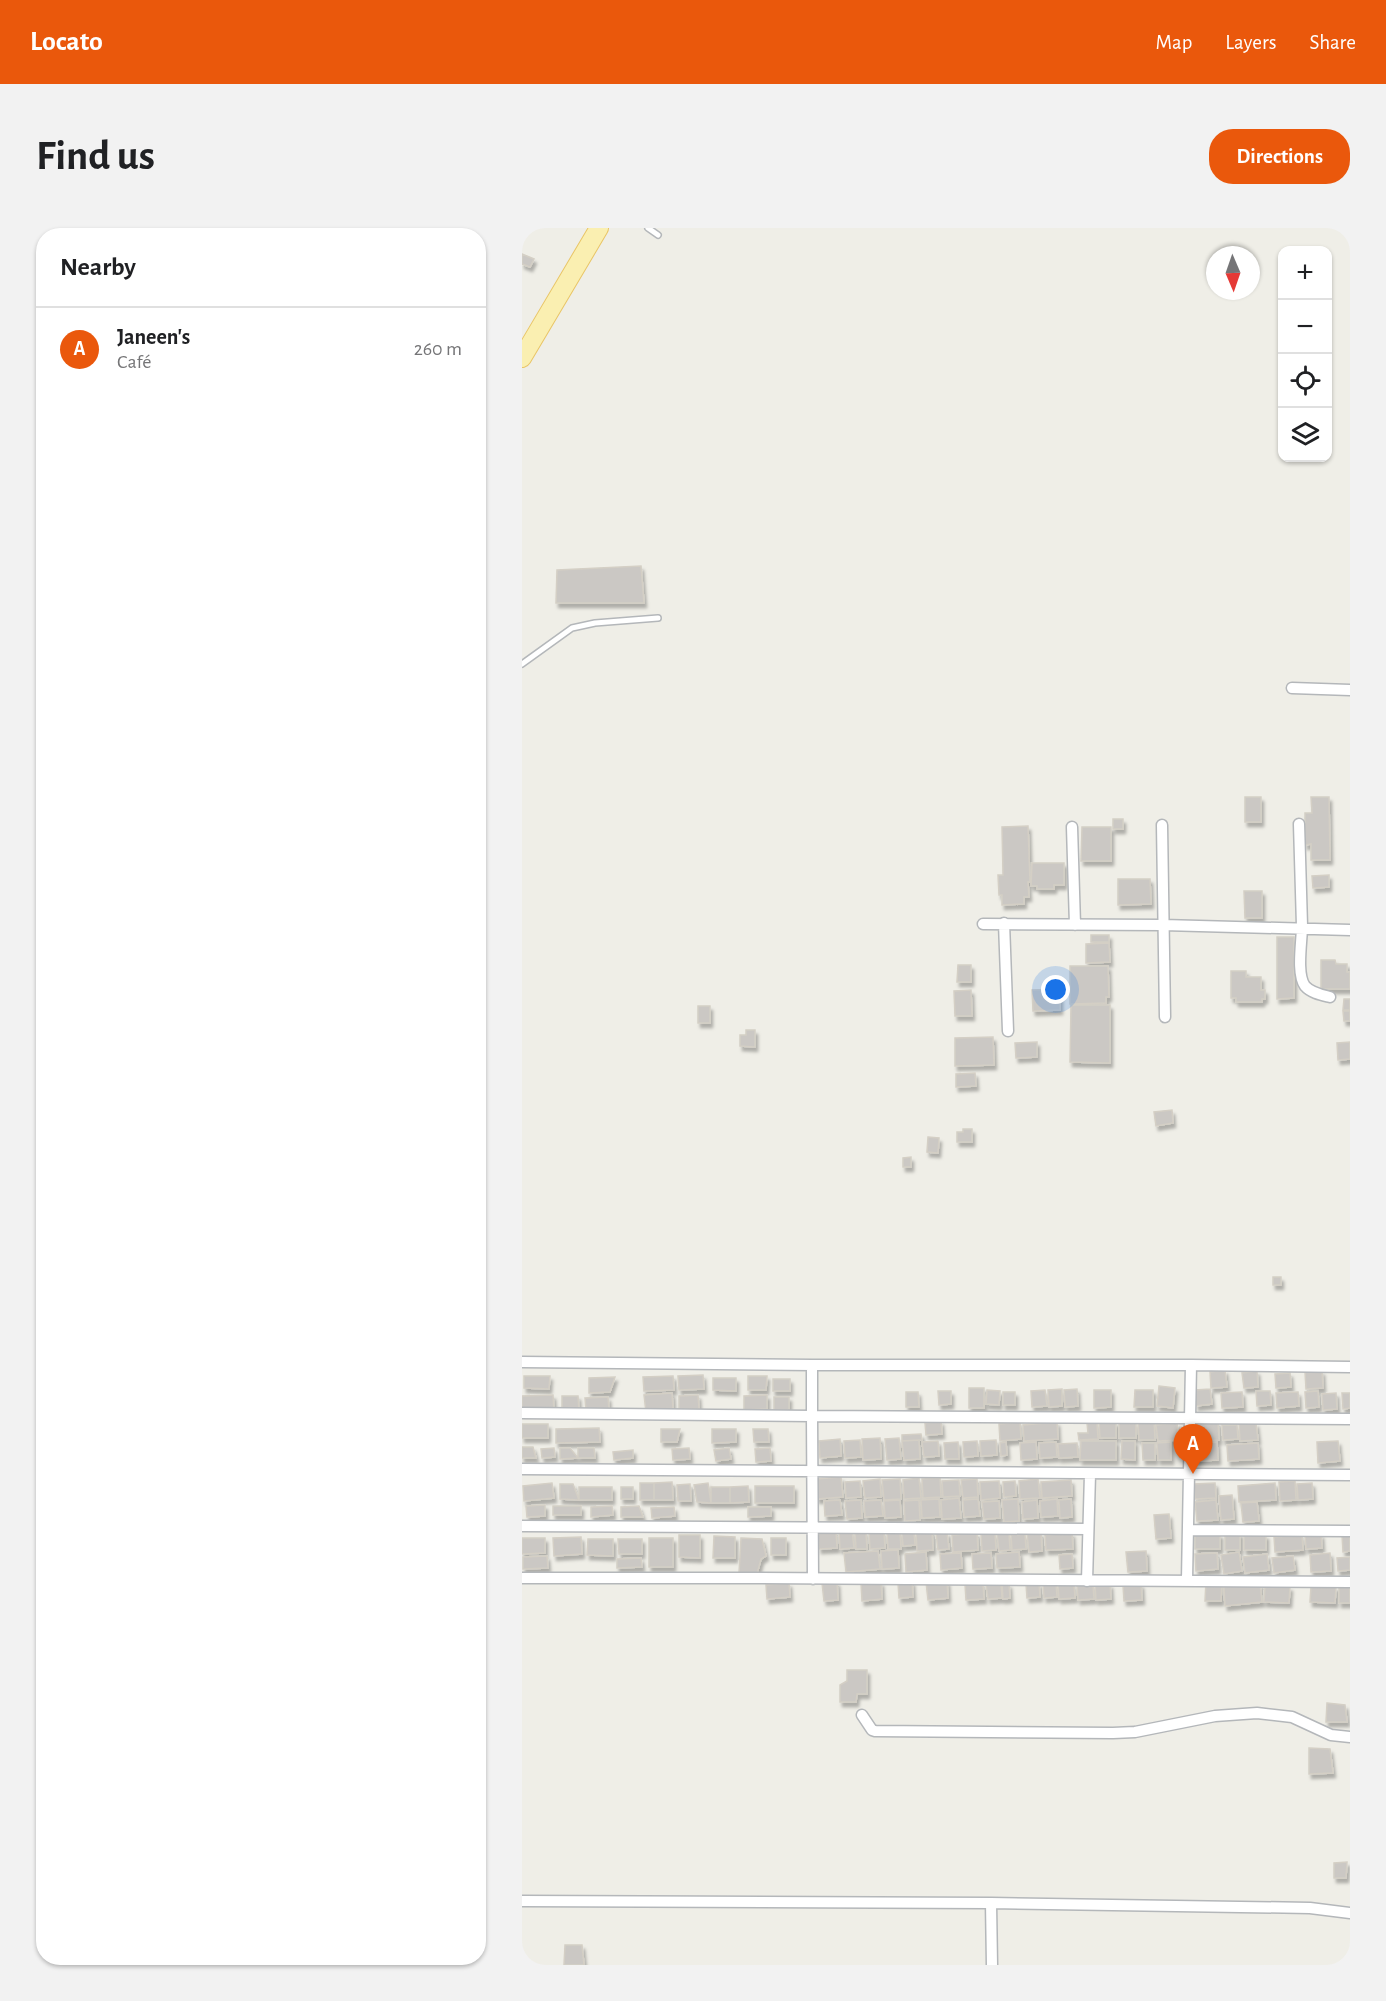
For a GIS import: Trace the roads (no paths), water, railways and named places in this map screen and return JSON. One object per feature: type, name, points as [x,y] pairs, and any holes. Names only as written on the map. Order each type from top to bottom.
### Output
[{"type":"main road","points":[[522,358],[599,228]]},
{"type":"street","points":[[1292,688],[1350,690]]},
{"type":"street","points":[[1299,824],[1302,930],[1299,950],[1302,980],[1305,987],[1312,992],[1330,997]]},
{"type":"street","points":[[1162,825],[1165,1017]]},
{"type":"street","points":[[1072,826],[1075,925]]},
{"type":"street","points":[[1005,923],[1008,1031]]},
{"type":"street","points":[[983,924],[1163,925],[1350,930]]},
{"type":"street","points":[[522,1362],[1350,1367]]},
{"type":"street","points":[[812,1365],[813,1579]]},
{"type":"street","points":[[1187,1580],[1191,1365]]},
{"type":"street","points":[[522,1413],[1350,1419]]},
{"type":"street","points":[[522,1469],[1350,1475]]},
{"type":"street","points":[[1087,1581],[1090,1474]]},
{"type":"street","points":[[522,1526],[1088,1528]]},
{"type":"street","points":[[1188,1530],[1350,1531]]},
{"type":"street","points":[[522,1578],[1350,1582]]},
{"type":"street","points":[[862,1715],[875,1731],[1113,1733],[1135,1732],[1215,1716],[1257,1713],[1292,1717],[1331,1735],[1350,1737]]},
{"type":"street","points":[[522,1901],[991,1903],[1310,1908],[1350,1913]]},
{"type":"street","points":[[991,1903],[992,1965]]},
{"type":"lane","points":[[648,228],[658,235]]},
{"type":"lane","points":[[522,664],[573,628],[595,623],[658,618]]},
{"type":"place","name":"Janeen's","points":[[1193,1474]]}]
